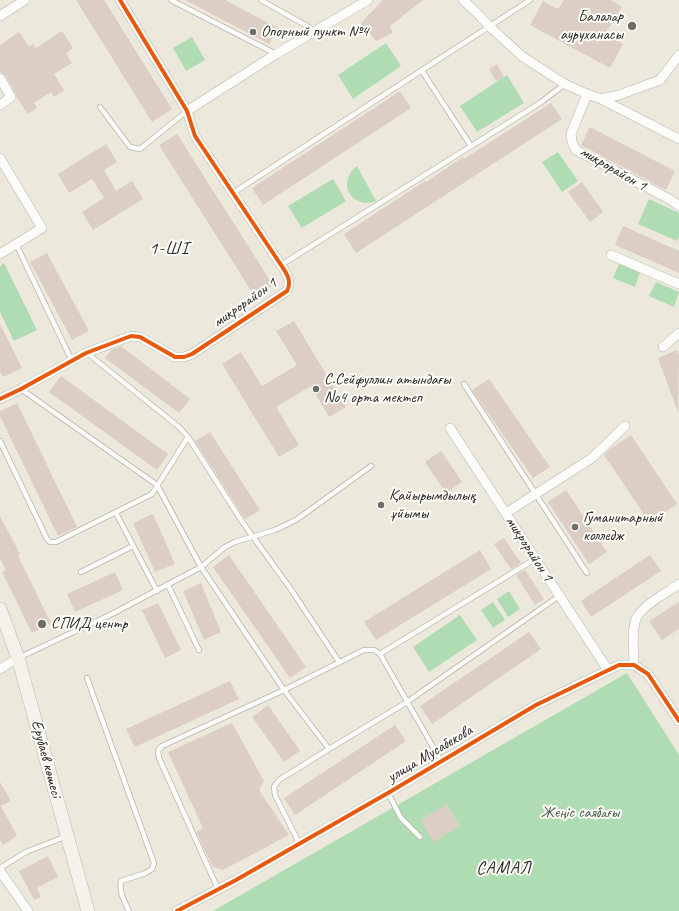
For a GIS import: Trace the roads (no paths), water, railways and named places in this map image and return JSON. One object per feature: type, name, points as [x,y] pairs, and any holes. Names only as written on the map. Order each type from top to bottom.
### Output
[{"type":"main road","name":"Ерубаев көшесі","points":[[0,609],[18,658],[88,911]]},
{"type":"street","points":[[0,16],[25,0]]},
{"type":"street","name":"микрорайон 1","points":[[0,399],[86,353],[131,336],[140,337],[176,357],[184,357],[192,354],[287,291],[290,285],[289,279],[281,265],[195,136],[187,111],[120,0]]},
{"type":"street","points":[[463,0],[470,3],[490,27],[523,57],[565,84],[601,99],[679,139]]},
{"type":"street","points":[[187,111],[360,1]]},
{"type":"street","points":[[601,99],[619,95],[660,80],[679,55]]},
{"type":"street","points":[[0,78],[11,97],[0,105]]},
{"type":"street","name":"микрорайон 1","points":[[587,94],[571,134],[572,142],[576,150],[671,200],[679,206]]},
{"type":"street","points":[[0,158],[42,228],[0,254]]},
{"type":"street","points":[[611,255],[679,284]]},
{"type":"street","points":[[663,347],[679,333]]},
{"type":"street","points":[[506,513],[592,458],[625,426]]},
{"type":"street","name":"микрорайон 1","points":[[450,428],[608,670]]},
{"type":"street","points":[[679,584],[644,609],[636,618],[634,634],[634,665],[648,674],[675,707],[679,721]]},
{"type":"street","points":[[0,669],[18,658]]},
{"type":"street","name":"улица Мусабекова","points":[[177,911],[388,793],[536,705],[620,664],[634,665]]},
{"type":"street","points":[[0,869],[28,911]]},
{"type":"lane","points":[[171,0],[276,54]]},
{"type":"lane","points":[[261,0],[314,30]]},
{"type":"lane","points":[[233,193],[530,0]]},
{"type":"lane","points":[[422,70],[471,146]]},
{"type":"lane","points":[[281,265],[540,103],[565,84]]},
{"type":"lane","points":[[100,107],[130,147],[140,149],[187,111]]},
{"type":"lane","points":[[16,244],[72,361]]},
{"type":"lane","points":[[86,353],[179,427],[188,437],[242,523],[290,588],[339,662]]},
{"type":"lane","points":[[464,384],[587,573]]},
{"type":"lane","points":[[21,389],[157,485],[201,567],[284,690],[329,749]]},
{"type":"lane","points":[[0,441],[47,539],[50,542],[56,542],[152,494],[188,437]]},
{"type":"lane","points":[[18,658],[110,615],[168,585],[201,567],[225,546],[252,536],[275,530],[296,520],[371,466]]},
{"type":"lane","points":[[116,512],[156,591]]},
{"type":"lane","points":[[81,572],[133,546]]},
{"type":"lane","points":[[380,654],[535,558]]},
{"type":"lane","points":[[168,585],[199,650]]},
{"type":"lane","points":[[299,843],[275,795],[274,787],[278,780],[407,702],[559,596]]},
{"type":"lane","points":[[218,889],[159,758],[158,751],[162,746],[284,690],[364,650],[374,650],[380,654],[441,761]]},
{"type":"lane","points":[[87,678],[154,863],[152,869],[146,873],[121,881],[120,885],[122,897],[129,911]]},
{"type":"lane","points":[[388,793],[401,818],[420,837]]},
{"type":"lane","points":[[0,869],[26,852],[67,836]]},
{"type":"place","name":"Балалар ауруханасы","points":[[632,26]]},
{"type":"place","name":"Опорный пункт №4","points":[[253,32]]},
{"type":"place","name":"С.Сейфуллин атындағы No4 орта мектеп","points":[[316,389]]},
{"type":"place","name":"Қайырымдылық ұйымы","points":[[381,505]]},
{"type":"place","name":"Гуманитарный колледж","points":[[575,527]]},
{"type":"place","name":"СПИД центр","points":[[42,624]]},
{"type":"district","name":"1-ШІ","points":[[169,249]]},
{"type":"district","name":"САМАЛ","points":[[504,868]]},
{"type":"park label","name":"Жеңіс саябағы","points":[[580,813]]}]
